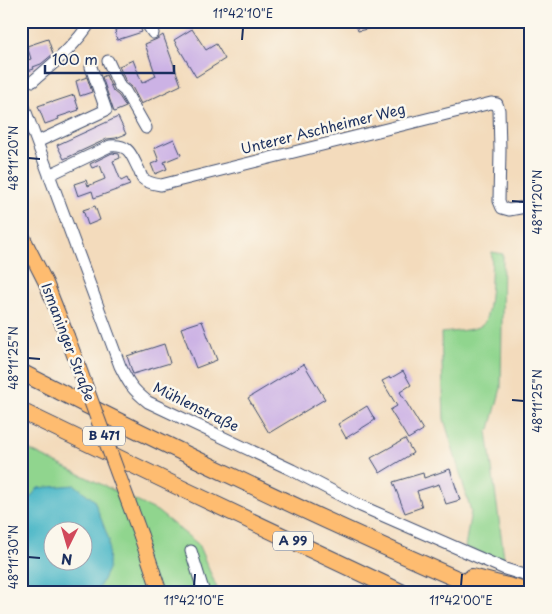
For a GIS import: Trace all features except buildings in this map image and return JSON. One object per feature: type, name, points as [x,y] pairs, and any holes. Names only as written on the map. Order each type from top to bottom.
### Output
[{"type":"highway","name":"A 99","points":[[21,372],[218,470],[488,593]]},
{"type":"highway","name":"A 99","points":[[21,411],[402,592]]},
{"type":"highway","points":[[415,561],[531,592]]},
{"type":"main road","name":"Ismaninger Straße","points":[[21,234],[46,283],[67,336],[141,536],[160,593]]},
{"type":"street","points":[[33,81],[62,56],[83,34],[91,21]]},
{"type":"street","points":[[109,21],[116,23],[120,21]]},
{"type":"street","points":[[145,21],[153,33]]},
{"type":"street","points":[[36,142],[106,110],[92,70],[109,63],[120,87],[125,91],[146,128]]},
{"type":"street","name":"Mühlenstraße","points":[[21,99],[120,366],[130,386],[138,394],[148,402],[292,470],[361,506],[505,568],[531,577]]},
{"type":"street","name":"Unterer Aschheimer Weg","points":[[49,175],[110,146],[120,145],[131,154],[143,178],[150,183],[161,185],[491,103],[497,104],[499,110],[499,200],[502,208],[509,210],[531,206]]},
{"type":"street","points":[[191,551],[204,593]]},
{"type":"green space","points":[[492,252],[503,254],[501,388],[490,429],[487,431],[504,557],[498,559],[465,547],[471,511],[444,419],[441,333],[482,325],[488,312]]},
{"type":"green space","points":[[21,446],[157,511],[198,544],[219,593],[21,593]]},
{"type":"water","points":[[75,485],[94,500],[109,540],[108,569],[98,590],[92,593],[36,593],[21,572],[21,514],[24,505],[38,488]]}]
